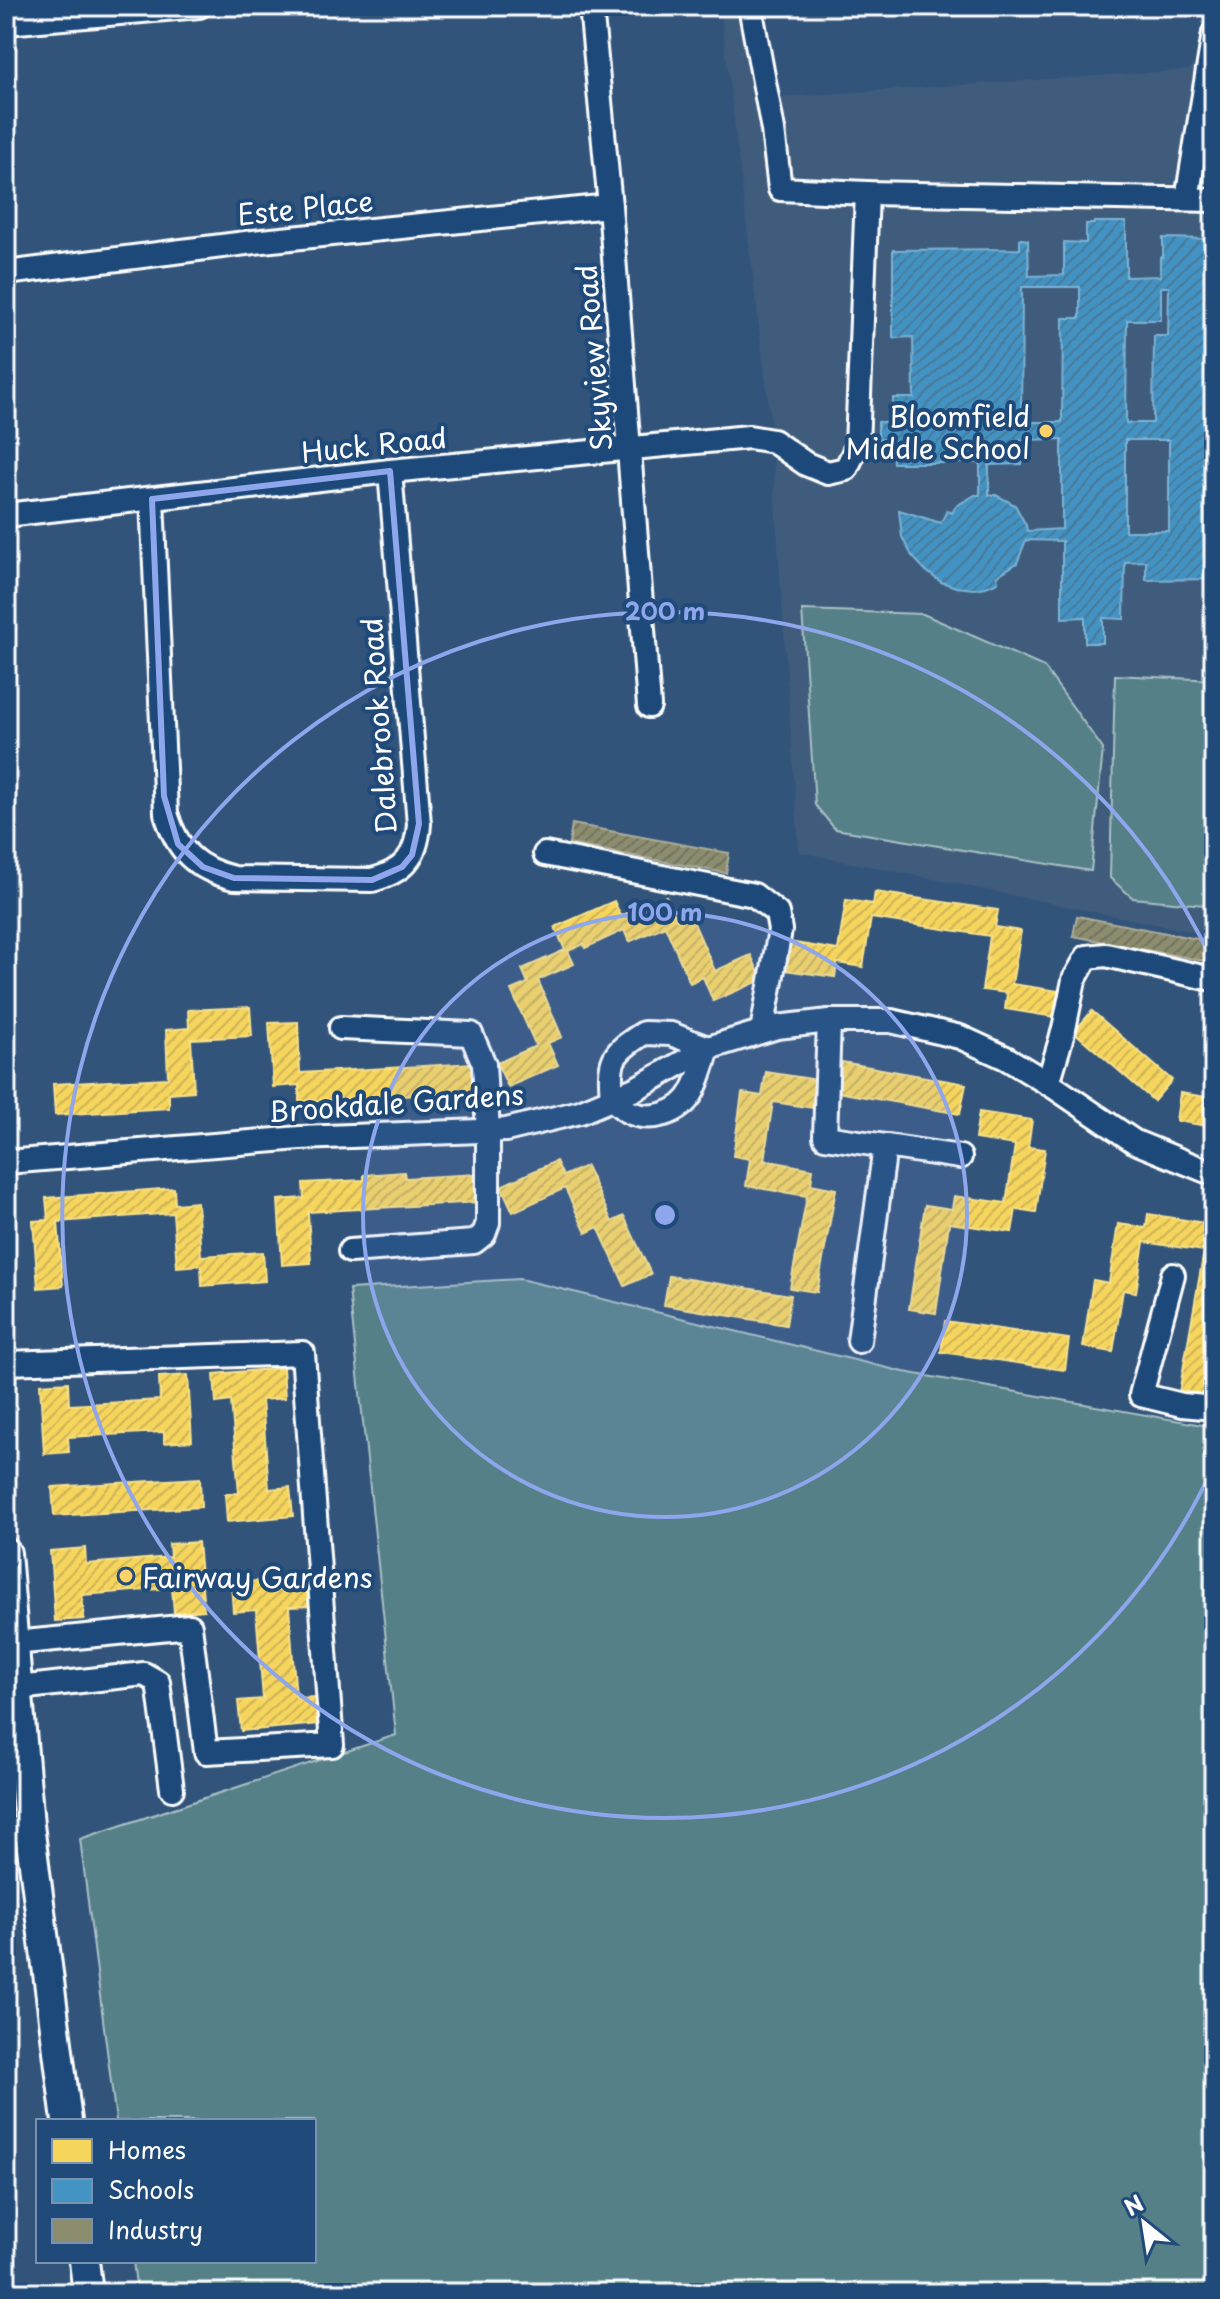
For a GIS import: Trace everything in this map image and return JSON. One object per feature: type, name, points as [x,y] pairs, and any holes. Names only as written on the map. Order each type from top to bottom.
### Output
[{"type":"main road","points":[[6,1553],[18,1688],[17,1829],[67,2119]]},
{"type":"main road","points":[[84,2263],[88,2293]]},
{"type":"street","points":[[6,23],[199,6]]},
{"type":"street","name":"Skyview Road","points":[[591,6],[610,206],[649,706]]},
{"type":"street","points":[[750,6],[773,130],[780,189],[1214,200]]},
{"type":"street","points":[[1187,199],[1214,33]]},
{"type":"street","name":"Huck Road","points":[[6,515],[390,471],[749,437],[773,441],[806,464],[828,473],[846,469],[857,446],[867,193]]},
{"type":"street","name":"Este Place","points":[[6,273],[262,241],[610,206]]},
{"type":"street","name":"Dalebrook Road","points":[[152,499],[166,813],[178,844],[203,867],[234,878],[372,880],[388,876],[402,867],[418,840],[419,824],[390,471]]},
{"type":"street","points":[[545,854],[754,895],[777,913],[780,930],[762,1031]]},
{"type":"street","points":[[1048,1083],[1074,980],[1087,957],[1106,955],[1207,978]]},
{"type":"street","points":[[829,1021],[825,1137],[960,1157]]},
{"type":"street","name":"Brookdale Gardens","points":[[6,1162],[300,1138],[506,1130],[580,1112],[635,1089],[708,1048],[762,1031],[829,1021],[891,1021],[960,1037],[1006,1058],[1135,1142],[1214,1174]]},
{"type":"street","points":[[341,1028],[471,1034],[484,1064],[488,1131],[488,1223],[484,1234],[474,1242],[350,1251]]},
{"type":"street","points":[[644,1033],[671,1034],[708,1048],[694,1090],[685,1103],[668,1113],[649,1118],[627,1111],[612,1099],[610,1071],[614,1058],[623,1046],[644,1033]]},
{"type":"street","points":[[859,1341],[885,1146]]},
{"type":"street","points":[[1173,1275],[1141,1395],[1182,1405],[1214,1408]]},
{"type":"street","points":[[6,1363],[303,1353],[332,1745],[206,1752],[190,1626],[14,1643]]},
{"type":"street","points":[[18,1688],[144,1674],[158,1682],[172,1789]]},
{"type":"highlighted area","points":[[390,471],[419,824],[412,855],[402,867],[372,880],[234,878],[203,867],[178,844],[164,796],[152,499]]},
{"type":"shaded area","name":"Bloomfield Middle School","points":[[720,6],[763,6],[779,97],[1188,70],[1214,48],[1214,936],[799,852],[773,441]]},
{"type":"green space","points":[[802,610],[923,614],[1044,667],[1103,749],[1091,871],[835,829],[815,805]]},
{"type":"green space","points":[[1115,675],[1214,680],[1214,906],[1133,898],[1110,878]]},
{"type":"green space","points":[[520,1279],[904,1372],[1214,1427],[1214,2293],[137,2293],[133,2263],[316,2263],[316,2119],[116,2119],[80,1839],[396,1735],[349,1289]]},
{"type":"building: Homes","points":[[875,892],[998,910],[995,927],[1021,931],[1012,984],[1059,991],[1055,1017],[1005,1009],[1007,993],[982,990],[990,936],[871,918],[863,967],[837,963],[835,977],[784,970],[788,942],[838,950],[846,900],[873,904]]},
{"type":"building: Homes","points":[[666,896],[677,920],[690,914],[715,971],[751,955],[762,980],[713,1001],[703,977],[690,983],[665,926],[629,942],[624,930],[585,948],[584,944],[568,951],[574,964],[538,980],[562,1037],[548,1043],[558,1065],[508,1087],[497,1063],[536,1046],[511,990],[528,983],[522,969],[565,950],[555,927],[614,901],[621,916]]},
{"type":"building: Homes","points":[[250,1007],[252,1036],[191,1039],[194,1091],[169,1093],[169,1108],[55,1115],[53,1084],[168,1078],[166,1030],[189,1028],[188,1010]]},
{"type":"building: Homes","points":[[1092,1011],[1172,1080],[1154,1101],[1074,1032]]},
{"type":"building: Homes","points":[[298,1022],[300,1073],[474,1063],[475,1092],[402,1096],[402,1101],[361,1104],[361,1098],[299,1101],[299,1085],[273,1087],[269,1023]]},
{"type":"building: Homes","points":[[842,1062],[966,1084],[960,1114],[837,1092]]},
{"type":"building: Homes","points":[[766,1072],[818,1080],[814,1108],[773,1102],[764,1160],[813,1169],[811,1184],[836,1189],[817,1292],[790,1288],[807,1196],[746,1186],[750,1159],[733,1156],[742,1093],[762,1096]]},
{"type":"building: Homes","points":[[1180,1093],[1214,1098],[1214,1127],[1176,1121]]},
{"type":"building: Homes","points":[[979,1112],[1032,1120],[1028,1147],[1045,1149],[1036,1212],[1016,1209],[1012,1232],[949,1223],[936,1313],[909,1309],[925,1205],[952,1209],[954,1196],[1006,1203],[1015,1145],[975,1139]]},
{"type":"building: Homes","points":[[556,1161],[563,1176],[586,1166],[612,1222],[624,1216],[651,1274],[625,1286],[598,1227],[586,1233],[565,1188],[513,1212],[501,1186]]},
{"type":"building: Homes","points":[[404,1172],[405,1178],[478,1174],[479,1202],[308,1212],[311,1263],[282,1265],[278,1200],[304,1198],[303,1183],[364,1180],[364,1175]]},
{"type":"building: Homes","points":[[174,1188],[175,1204],[197,1202],[201,1256],[263,1252],[265,1281],[202,1286],[201,1265],[177,1267],[173,1213],[58,1222],[63,1286],[38,1288],[33,1221],[48,1220],[46,1198]]},
{"type":"building: Homes","points":[[1148,1214],[1211,1224],[1208,1240],[1214,1241],[1214,1359],[1208,1397],[1179,1393],[1204,1251],[1144,1242],[1136,1292],[1123,1290],[1113,1352],[1083,1347],[1093,1280],[1109,1283],[1118,1224],[1146,1228]]},
{"type":"building: Homes","points":[[669,1276],[791,1295],[786,1325],[664,1305]]},
{"type":"building: Homes","points":[[945,1321],[1069,1339],[1065,1370],[941,1352]]},
{"type":"building: Homes","points":[[283,1368],[285,1398],[262,1400],[269,1489],[290,1487],[293,1516],[227,1522],[225,1494],[239,1493],[231,1401],[216,1403],[214,1374]]},
{"type":"building: Homes","points":[[188,1375],[192,1441],[164,1443],[164,1432],[68,1437],[69,1452],[44,1454],[40,1384],[68,1382],[69,1405],[160,1400],[159,1377]]},
{"type":"building: Homes","points":[[200,1478],[201,1507],[54,1516],[52,1487]]},
{"type":"building: Homes","name":"Fairway Gardens","points":[[198,1542],[204,1610],[174,1613],[172,1588],[82,1595],[84,1619],[55,1621],[50,1551],[85,1548],[86,1564],[170,1557],[169,1544]]},
{"type":"building: Homes","points":[[309,1577],[311,1606],[289,1607],[296,1698],[317,1697],[319,1724],[241,1731],[238,1701],[263,1699],[256,1610],[233,1612],[231,1583]]},
{"type":"building: Schools","name":"Bloomfield Middle School","points":[[1126,222],[1126,277],[1160,276],[1163,238],[1214,239],[1214,579],[1146,580],[1146,561],[1125,562],[1124,619],[1103,618],[1103,643],[1085,643],[1085,617],[1062,618],[1062,541],[1026,540],[1017,563],[997,576],[998,582],[986,587],[956,587],[941,582],[926,571],[912,556],[902,537],[899,510],[941,523],[947,510],[952,513],[956,506],[980,495],[980,463],[893,463],[892,440],[878,439],[878,422],[893,422],[893,398],[914,398],[913,337],[893,338],[893,250],[1020,249],[1020,239],[1028,240],[1029,276],[1064,275],[1064,242],[1086,243],[1086,224]],"holes":[[[1022,287],[1080,287],[1080,318],[1063,318],[1062,422],[1021,422]],[[1161,287],[1169,287],[1168,336],[1154,336],[1153,423],[1126,423],[1127,320],[1161,320]],[[1062,439],[1062,529],[1027,531],[1015,505],[996,495],[989,495],[989,465],[1022,464],[1021,440]],[[1125,440],[1169,440],[1169,531],[1125,531]]]},
{"type":"building: Industry","points":[[572,824],[729,853],[726,873],[569,844]]},
{"type":"building: Industry","points":[[1077,916],[1208,941],[1205,961],[1073,936]]},
{"type":"waterway","points":[[340,2285],[350,2293]]},
{"type":"place","name":"Bloomfield Middle School","points":[[1046,431]]},
{"type":"place","name":"Fairway Gardens","points":[[126,1576]]}]
